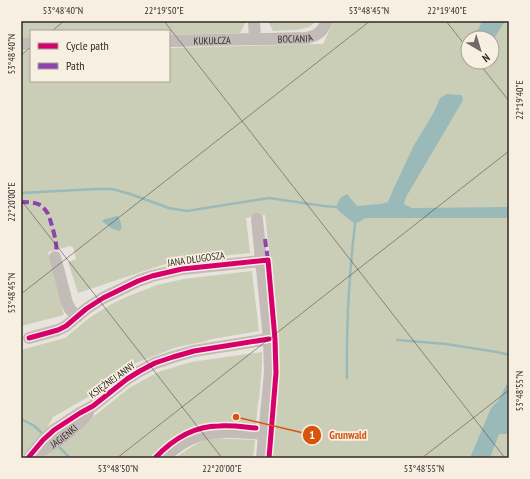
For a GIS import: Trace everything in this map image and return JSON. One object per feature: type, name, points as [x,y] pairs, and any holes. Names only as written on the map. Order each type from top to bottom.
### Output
[{"type":"street","points":[[254,21],[255,39]]},
{"type":"street","name":"BOCIANIA","points":[[255,39],[307,38],[316,35],[324,28],[327,21]]},
{"type":"street","name":"KUKUŁCZA","points":[[170,41],[255,39]]},
{"type":"street","points":[[257,219],[269,339],[270,372],[262,458]]},
{"type":"street","points":[[55,257],[67,303],[77,317]]},
{"type":"street","name":"JANA DŁUGOSZA","points":[[29,338],[58,330],[66,326],[103,298],[152,276],[182,269],[261,261]]},
{"type":"street","name":"KSIĘŻNEJ ANNY","points":[[93,406],[127,379],[155,363],[194,351],[269,339]]},
{"type":"street","name":"JAGIENKI","points":[[28,458],[61,438],[74,428],[93,406]]},
{"type":"street","points":[[164,458],[180,444],[201,434],[220,431],[264,434]]},
{"type":"green space","points":[[21,21],[246,21],[240,33],[170,35],[170,30],[30,30],[30,39],[21,39]]},
{"type":"green space","points":[[268,21],[316,21],[309,27],[298,30],[273,31]]},
{"type":"green space","points":[[334,21],[509,21],[509,458],[272,458],[278,395],[279,358],[275,304],[265,215],[246,218],[250,253],[182,260],[162,265],[78,293],[68,262],[76,259],[73,247],[70,246],[48,252],[64,315],[21,326],[21,51],[30,51],[30,82],[170,82],[170,48],[323,44]]},
{"type":"green space","points":[[252,271],[259,331],[177,347],[136,363],[90,396],[53,417],[45,432],[46,433],[21,456],[21,350],[65,338],[89,318],[110,305],[157,285],[184,279]]},
{"type":"green space","points":[[262,352],[256,425],[215,423],[192,428],[163,446],[151,458],[40,458],[91,416],[92,418],[129,388],[158,372],[191,362]]},
{"type":"green space","points":[[215,438],[255,440],[253,458],[175,458],[204,440]]},
{"type":"water","points":[[482,21],[505,21],[499,30],[477,30]]},
{"type":"water","points":[[447,94],[461,95],[463,98],[462,102],[406,197],[404,204],[412,208],[509,207],[509,218],[366,218],[355,224],[340,212],[336,207],[340,198],[347,194],[357,206],[388,202],[414,145],[434,112],[440,98]]},
{"type":"water","points":[[118,216],[120,220],[122,228],[119,231],[111,228],[103,222],[104,219]]},
{"type":"water","points":[[509,380],[509,435],[499,434],[490,458],[470,458],[491,408],[498,401]]},
{"type":"waterway","points":[[21,193],[112,189],[169,208],[187,211],[269,198],[336,207]]},
{"type":"waterway","points":[[347,378],[348,301],[355,224]]},
{"type":"waterway","points":[[397,340],[446,344],[509,355]]},
{"type":"waterway","points":[[21,419],[33,425],[43,434]]},
{"type":"waterway","points":[[58,446],[70,458]]},
{"type":"marked path","points":[[21,202],[38,204],[46,211],[54,233],[56,251]]},
{"type":"marked path","points":[[265,239],[268,260]]},
{"type":"cycle path","points":[[29,338],[58,330],[66,326],[86,309],[103,298],[152,276],[182,269],[268,260],[275,339],[276,373],[269,458]]},
{"type":"cycle path","points":[[28,458],[43,440],[54,430],[93,406],[127,379],[155,363],[194,351],[269,339]]},
{"type":"cycle path","points":[[155,458],[176,440],[200,428],[224,426],[256,428]]},
{"type":"place","name":"Grunwald","points":[[236,417]]}]
